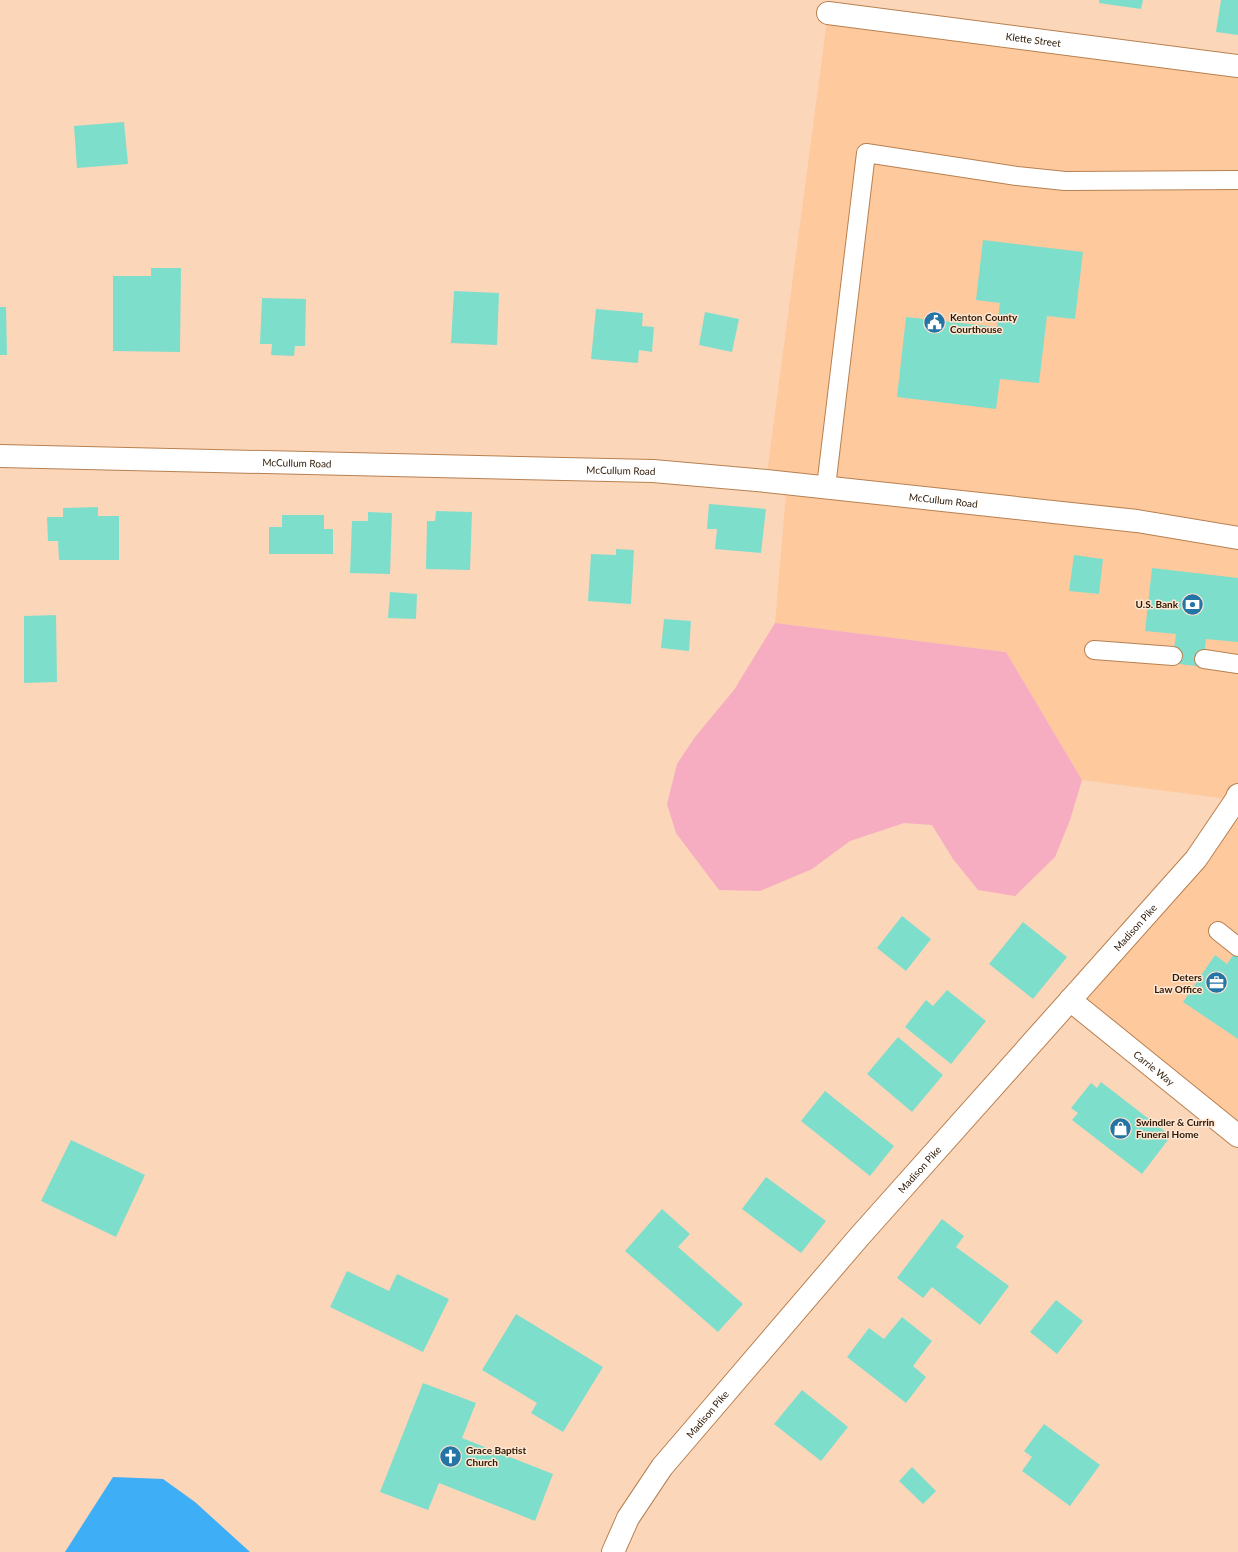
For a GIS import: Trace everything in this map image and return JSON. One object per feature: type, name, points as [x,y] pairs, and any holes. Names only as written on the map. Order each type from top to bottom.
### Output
[{"type":"street","name":"Klette Street","points":[[828,13],[1238,66]]},
{"type":"street","name":"McCullum Road","points":[[0,456],[654,471],[826,487],[1137,521],[1238,538]]},
{"type":"street","name":"Madison Pike","points":[[613,1552],[628,1518],[662,1467],[858,1237],[1196,858],[1237,798]]},
{"type":"street","name":"Carrie Way","points":[[1070,1000],[1238,1136]]},
{"type":"lane","points":[[826,487],[866,153],[1016,176],[1065,181],[1238,180]]},
{"type":"lane","points":[[1094,650],[1173,656]]},
{"type":"lane","points":[[1204,659],[1238,664]]},
{"type":"lane","points":[[1218,931],[1238,947]]},
{"type":"shaded area","points":[[828,13],[1238,66],[1238,1136],[1070,1000],[1236,800],[1082,780],[1006,652],[775,623],[787,483],[766,481]]},
{"type":"shaded area","points":[[775,623],[1006,652],[1082,780],[1070,820],[1055,857],[1015,896],[978,890],[953,859],[932,825],[904,823],[850,841],[812,869],[760,891],[719,890],[676,833],[667,804],[677,764],[695,737],[734,690]]},
{"type":"water","points":[[113,1477],[163,1479],[195,1502],[250,1552],[65,1552]]},
{"type":"building","points":[[1099,0],[1143,0],[1141,9],[1099,3]]},
{"type":"building","points":[[1221,0],[1238,0],[1238,35],[1216,32]]},
{"type":"building","points":[[124,122],[128,164],[77,168],[74,126]]},
{"type":"building","name":"Kenton County Courthouse","points":[[983,240],[1083,252],[1075,319],[1047,316],[1039,383],[1000,379],[996,409],[897,397],[906,317],[997,327],[1000,303],[976,300]]},
{"type":"building","points":[[151,268],[181,268],[180,352],[113,351],[113,276],[151,276]]},
{"type":"building","points":[[454,291],[499,293],[497,345],[451,343]]},
{"type":"building","points":[[262,298],[306,299],[305,346],[295,346],[294,356],[271,355],[272,344],[260,344]]},
{"type":"building","points":[[0,307],[6,307],[7,355],[0,355]]},
{"type":"building","points":[[596,309],[643,313],[642,326],[654,327],[652,352],[639,350],[638,363],[591,359]]},
{"type":"building","points":[[705,312],[739,319],[732,352],[699,345]]},
{"type":"building","points":[[709,504],[766,509],[761,553],[715,549],[717,529],[707,529]]},
{"type":"building","points":[[98,507],[98,516],[119,516],[119,560],[59,560],[58,541],[48,541],[47,517],[63,517],[63,508]]},
{"type":"building","points":[[436,511],[472,512],[470,570],[426,569],[427,521],[435,521]]},
{"type":"building","points":[[368,512],[392,513],[390,574],[350,573],[352,521],[368,521]]},
{"type":"building","points":[[282,515],[324,515],[324,529],[333,529],[333,554],[269,554],[269,527],[282,527]]},
{"type":"building","points":[[616,549],[634,550],[631,604],[588,601],[591,554],[616,555]]},
{"type":"building","points":[[1074,555],[1103,559],[1099,594],[1069,591]]},
{"type":"building","name":"U.S. Bank","points":[[1152,568],[1238,578],[1238,642],[1206,639],[1203,667],[1172,663],[1176,634],[1145,631]]},
{"type":"building","points":[[390,592],[417,594],[416,619],[388,618]]},
{"type":"building","points":[[56,615],[57,682],[24,683],[24,616]]},
{"type":"building","points":[[664,619],[691,621],[689,651],[661,648]]},
{"type":"building","points":[[902,916],[931,939],[906,971],[877,948]]},
{"type":"building","points":[[1023,922],[1067,957],[1033,999],[989,964]]},
{"type":"building","name":"Deters Law Office","points":[[1238,948],[1238,1039],[1183,1002],[1215,955],[1227,964]]},
{"type":"building","points":[[947,990],[986,1021],[951,1064],[905,1027],[926,1000],[933,1006]]},
{"type":"building","points":[[898,1037],[943,1075],[912,1112],[867,1074]]},
{"type":"building","name":"Swindler & Currin Funeral Home","points":[[1101,1082],[1171,1136],[1142,1174],[1072,1120],[1078,1113],[1071,1108],[1091,1083],[1097,1088]]},
{"type":"building","points":[[825,1091],[894,1146],[870,1176],[801,1121]]},
{"type":"building","points":[[71,1140],[145,1175],[116,1237],[41,1201]]},
{"type":"building","points":[[766,1177],[826,1221],[801,1253],[742,1209]]},
{"type":"building","points":[[662,1209],[690,1234],[678,1247],[743,1304],[718,1332],[625,1251]]},
{"type":"building","points":[[942,1219],[964,1236],[956,1247],[1009,1286],[980,1325],[932,1287],[923,1298],[897,1278]]},
{"type":"building","points":[[347,1271],[389,1291],[397,1274],[449,1299],[423,1352],[330,1307]]},
{"type":"building","points":[[1056,1300],[1083,1321],[1057,1354],[1030,1332]]},
{"type":"building","points":[[516,1314],[603,1367],[563,1432],[531,1413],[537,1403],[482,1370]]},
{"type":"building","points":[[902,1317],[932,1341],[913,1366],[926,1377],[906,1403],[847,1357],[869,1328],[884,1339]]},
{"type":"building","name":"Grace Baptist Church","points":[[423,1383],[476,1403],[462,1438],[553,1474],[535,1521],[439,1483],[428,1510],[380,1492]]},
{"type":"building","points":[[802,1390],[848,1427],[821,1461],[774,1424]]},
{"type":"building","points":[[1044,1424],[1100,1465],[1070,1506],[1022,1471],[1032,1457],[1024,1451]]},
{"type":"building","points":[[912,1467],[936,1491],[923,1504],[899,1481]]},
{"type":"place","name":"Kenton County Courthouse","points":[[934,323]]},
{"type":"place","name":"U.S. Bank","points":[[1193,604]]},
{"type":"place","name":"Deters Law Office","points":[[1217,983]]},
{"type":"place","name":"Swindler & Currin Funeral Home","points":[[1121,1128]]},
{"type":"place","name":"Grace Baptist Church","points":[[451,1456]]}]
